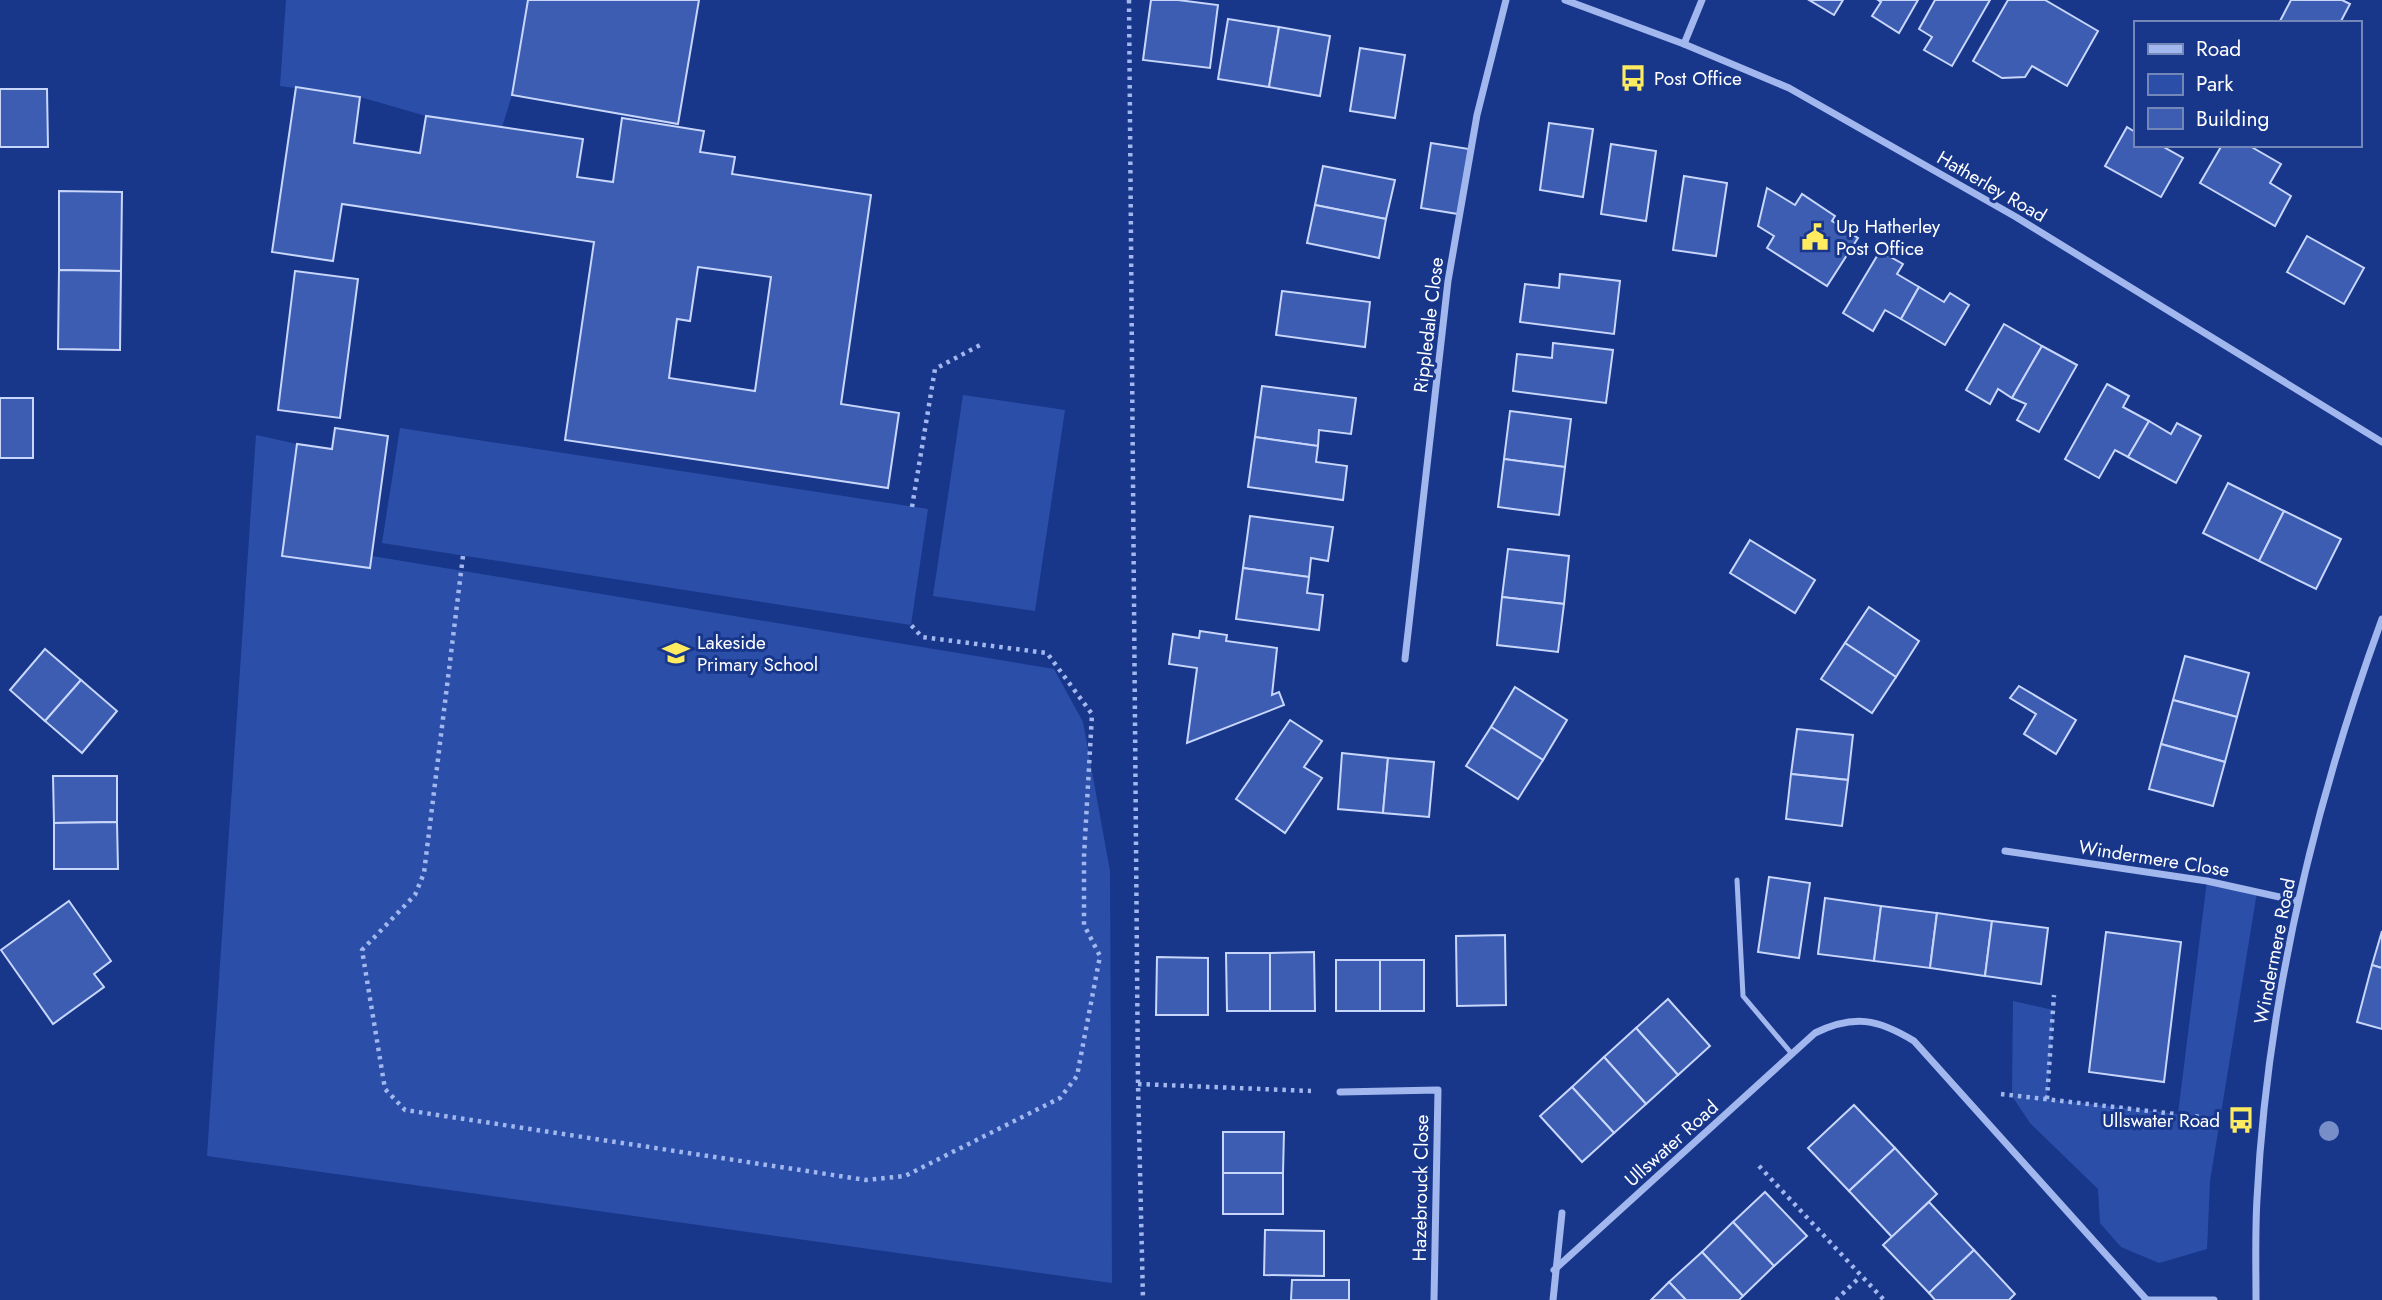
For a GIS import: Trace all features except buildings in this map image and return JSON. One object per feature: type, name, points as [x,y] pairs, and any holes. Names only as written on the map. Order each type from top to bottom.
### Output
[{"type":"street","name":"Rippledale Close","points":[[1405,659],[1448,281],[1477,115],[1506,0]]},
{"type":"street","name":"Hatherley Road","points":[[1566,0],[1684,44],[1789,88],[1980,196],[2382,442]]},
{"type":"street","points":[[1684,44],[1702,0]]},
{"type":"street","name":"Windermere Road","points":[[2256,1300],[2257,1199],[2279,1000],[2298,901],[2324,795],[2356,691],[2382,619]]},
{"type":"street","name":"Windermere Close","points":[[2005,851],[2207,881],[2298,901]]},
{"type":"street","name":"Ullswater Road","points":[[1554,1270],[1815,1033],[1832,1025],[1870,1021],[1893,1028],[1914,1041],[2145,1300],[2214,1300]]},
{"type":"street","name":"Hazebrouck Close","points":[[1340,1093],[1438,1090],[1434,1300]]},
{"type":"street","points":[[1553,1300],[1562,1213]]},
{"type":"lane","points":[[1737,880],[1743,996],[1792,1054]]},
{"type":"path","points":[[1129,0],[1138,1084],[1143,1300]]},
{"type":"path","points":[[912,507],[935,369],[982,344]]},
{"type":"path","points":[[463,556],[424,873],[415,895],[362,950],[386,1089],[405,1110],[866,1180],[905,1176],[1060,1098],[1077,1076],[1100,956],[1084,925],[1084,856],[1092,715],[1047,653],[922,637],[911,625]]},
{"type":"path","points":[[2047,1099],[2054,995]]},
{"type":"path","points":[[1138,1084],[1340,1093]]},
{"type":"path","points":[[1955,1087],[2220,1119]]},
{"type":"path","points":[[1759,1166],[1884,1300]]},
{"type":"path","points":[[1836,1300],[1860,1277]]},
{"type":"green space","points":[[286,0],[528,0],[512,95],[502,127],[426,116],[360,97],[280,86]]},
{"type":"green space","points":[[963,395],[1065,410],[1035,611],[933,596]]},
{"type":"green space","points":[[400,428],[928,509],[911,625],[382,543]]},
{"type":"green space","points":[[256,435],[297,444],[283,556],[370,568],[372,556],[1054,669],[1083,722],[1110,871],[1112,1283],[207,1156]]},
{"type":"green space","points":[[2207,881],[2257,892],[2210,1181],[2207,1249],[2159,1263],[2121,1247],[2100,1223],[2098,1189],[2030,1123],[2012,1096],[2013,1001],[2053,1010],[2047,1099],[2178,1114]]},
{"type":"place","name":"Post Office","points":[[1633,78]]},
{"type":"place","name":"Up Hatherley Post Office","points":[[1815,237]]},
{"type":"place","name":"Lakeside Primary School","points":[[676,653]]},
{"type":"place","name":"Ullswater Road","points":[[2241,1120]]}]
